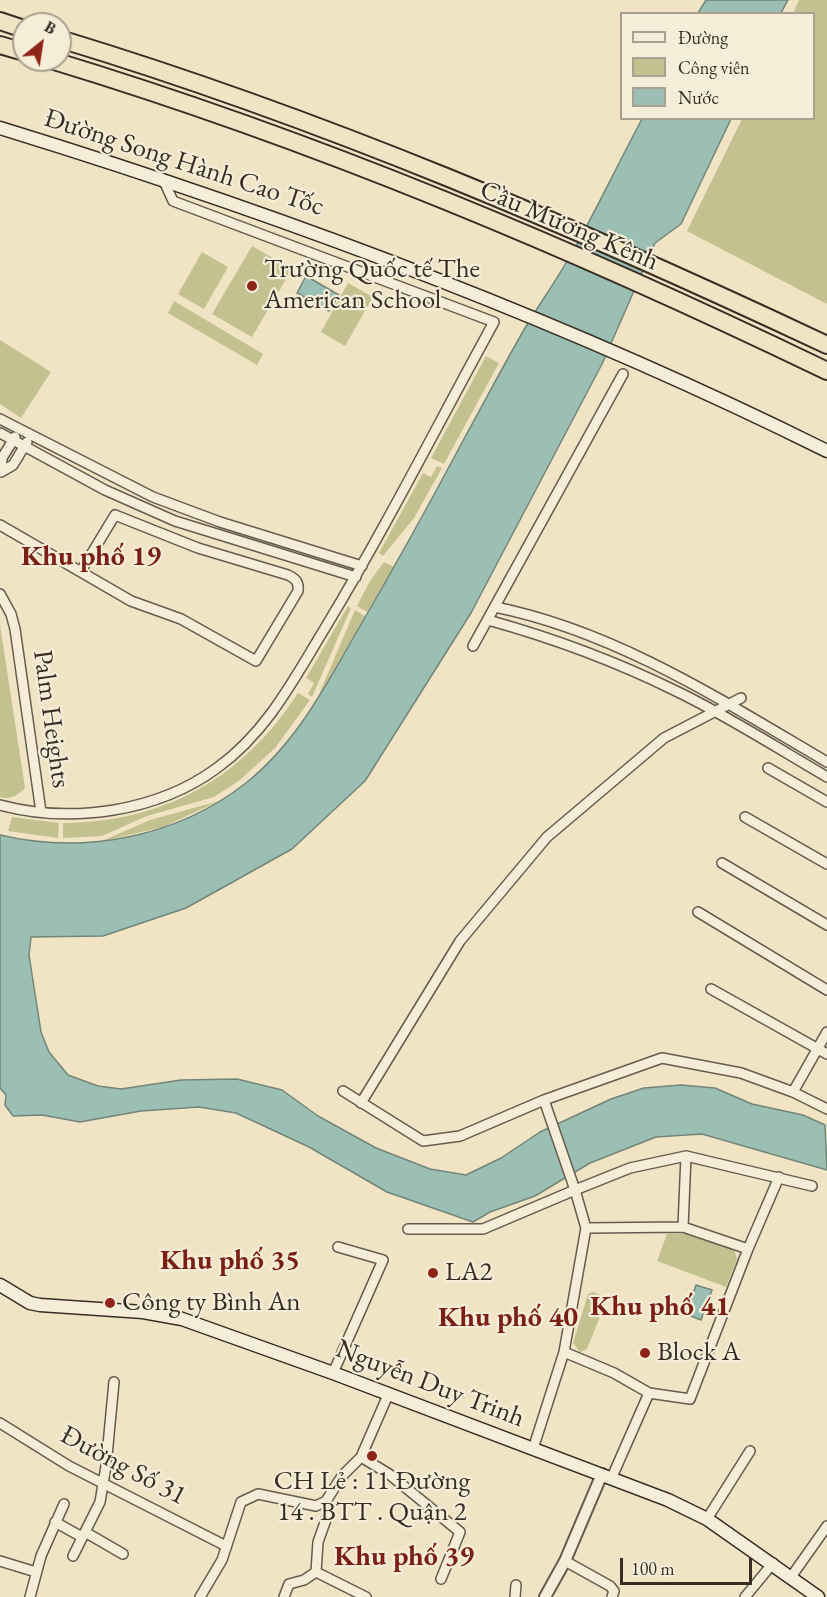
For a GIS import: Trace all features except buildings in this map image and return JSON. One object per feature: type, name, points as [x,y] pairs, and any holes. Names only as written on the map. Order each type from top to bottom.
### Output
[{"type":"highway","name":"Cầu Mương Kênh","points":[[72,43],[293,117],[565,225],[827,345]]},
{"type":"highway","name":"Cầu Mương Kênh","points":[[72,66],[133,85],[287,139],[556,246],[827,371]]},
{"type":"main road","name":"Đường Song Hành Cao Tốc","points":[[0,128],[163,178],[353,245],[527,315],[827,451]]},
{"type":"main road","name":"Nguyễn Duy Trinh","points":[[0,1285],[30,1303],[40,1305],[143,1312],[182,1319],[607,1476],[707,1519],[773,1563],[818,1597]]},
{"type":"street","points":[[41,812],[84,813],[133,806],[182,788],[218,768],[244,746],[270,717],[356,577],[494,322],[173,201],[163,178]]},
{"type":"street","points":[[473,646],[623,374]]},
{"type":"street","points":[[0,420],[153,497],[220,522],[362,566]]},
{"type":"street","points":[[0,473],[1,458],[19,430]]},
{"type":"street","points":[[0,433],[105,490],[175,521],[356,577]]},
{"type":"street","points":[[0,473],[13,465],[30,436]]},
{"type":"street","points":[[1,458],[13,465]]},
{"type":"street","points":[[0,525],[131,601],[181,619],[256,662],[298,591],[295,578],[198,548],[115,515],[81,571]]},
{"type":"street","name":"Palm Heights","points":[[0,594],[12,614],[15,629],[41,812],[0,804]]},
{"type":"street","points":[[495,607],[609,644],[729,705],[827,762]]},
{"type":"street","points":[[488,620],[540,634],[595,654],[667,687],[714,711],[827,777]]},
{"type":"street","points":[[362,1103],[460,941],[547,837],[664,738],[741,698]]},
{"type":"street","points":[[768,768],[827,801]]},
{"type":"street","points":[[744,817],[827,864]]},
{"type":"street","points":[[722,863],[827,925]]},
{"type":"street","points":[[698,912],[827,990]]},
{"type":"street","points":[[711,989],[827,1054]]},
{"type":"street","points":[[793,1092],[827,1032]]},
{"type":"street","points":[[343,1091],[423,1141],[460,1136],[544,1100],[662,1058],[741,1073],[793,1092],[827,1109]]},
{"type":"street","points":[[534,1449],[564,1352],[586,1228],[544,1100]]},
{"type":"street","points":[[683,1227],[686,1156]]},
{"type":"street","points":[[408,1229],[483,1230],[630,1168],[686,1156],[812,1185]]},
{"type":"street","points":[[564,1352],[614,1373],[649,1393],[690,1399],[748,1249],[779,1177]]},
{"type":"street","points":[[586,1228],[683,1227],[748,1249]]},
{"type":"street","points":[[333,1373],[383,1260],[338,1247]]},
{"type":"street","points":[[73,1556],[100,1502],[114,1383]]},
{"type":"street","points":[[545,1597],[649,1393]]},
{"type":"street","points":[[200,1597],[222,1560],[241,1502],[258,1494],[315,1506],[326,1501],[342,1476],[361,1457],[388,1395]]},
{"type":"street","name":"Đường Số 31","points":[[0,1423],[69,1466],[226,1546]]},
{"type":"street","points":[[707,1519],[750,1451]]},
{"type":"street","points":[[361,1457],[389,1474],[460,1532],[441,1579]]},
{"type":"street","points":[[316,1572],[318,1542],[328,1514],[326,1501]]},
{"type":"street","points":[[30,1597],[36,1572],[64,1504]]},
{"type":"street","points":[[55,1522],[123,1554]]},
{"type":"street","points":[[791,1577],[827,1526]]},
{"type":"street","points":[[0,1561],[36,1572]]},
{"type":"street","points":[[565,1561],[610,1586],[614,1591],[612,1597]]},
{"type":"street","points":[[745,1597],[773,1563]]},
{"type":"street","points":[[284,1597],[289,1584],[304,1580],[316,1572]]},
{"type":"street","points":[[316,1572],[366,1597]]},
{"type":"street","points":[[515,1597],[516,1585]]},
{"type":"green space","points":[[799,0],[827,0],[827,304],[687,231],[742,120],[815,120],[815,12],[793,12]]},
{"type":"green space","points":[[252,246],[292,269],[252,337],[212,314]]},
{"type":"green space","points":[[202,252],[228,267],[204,309],[178,294]]},
{"type":"green space","points":[[348,283],[373,297],[345,346],[321,332]]},
{"type":"green space","points":[[174,301],[263,354],[257,365],[168,313]]},
{"type":"green space","points":[[0,340],[51,372],[21,418],[0,404]]},
{"type":"green space","points":[[486,356],[499,363],[444,464],[431,458]]},
{"type":"green space","points":[[437,466],[442,468],[414,518],[383,556],[379,553],[423,473],[431,477]]},
{"type":"green space","points":[[384,562],[394,567],[367,612],[357,606],[370,581]]},
{"type":"green space","points":[[348,606],[351,608],[312,697],[308,694],[314,683],[306,678]]},
{"type":"green space","points":[[355,610],[365,616],[317,699]]},
{"type":"green space","points":[[0,625],[25,788],[11,798],[0,797]]},
{"type":"green space","points":[[298,693],[310,700],[275,748],[240,780],[214,797],[147,816],[102,836],[63,838],[63,823],[100,821],[135,814],[168,804],[198,789],[226,771],[252,749],[276,723]]},
{"type":"green space","points":[[219,801],[163,827],[102,841],[150,820]]},
{"type":"green space","points":[[12,817],[59,823],[58,838],[8,831]]},
{"type":"green space","points":[[667,1234],[688,1234],[734,1249],[737,1259],[726,1287],[657,1261]]},
{"type":"green space","points":[[593,1292],[604,1296],[606,1302],[587,1349],[580,1352],[573,1343],[588,1294]]},
{"type":"water","points":[[706,0],[788,0],[782,12],[699,12]]},
{"type":"water","points":[[641,120],[731,120],[681,224],[655,243],[602,364],[471,613],[365,781],[292,849],[186,908],[103,936],[31,937],[29,955],[41,1032],[49,1052],[68,1075],[98,1086],[121,1089],[181,1080],[237,1079],[282,1090],[318,1116],[376,1148],[430,1169],[466,1175],[501,1158],[540,1132],[611,1099],[644,1088],[681,1085],[715,1088],[752,1104],[803,1115],[825,1125],[827,1170],[702,1134],[656,1137],[590,1163],[535,1196],[490,1212],[473,1222],[387,1192],[309,1147],[236,1113],[199,1107],[141,1111],[80,1122],[42,1115],[13,1116],[5,1105],[6,1095],[0,1088],[0,835],[32,841],[65,843],[97,842],[129,837],[190,817],[219,802],[264,767],[295,732],[321,694],[425,511],[517,342],[577,244]]},
{"type":"water","points":[[306,276],[339,295],[329,311],[297,293]]},
{"type":"water","points":[[696,1285],[712,1290],[701,1320],[686,1314]]},
{"type":"place","name":"Trường Quốc tế The American School","points":[[252,286]]},
{"type":"place","name":"LA2","points":[[433,1273]]},
{"type":"place","name":"Công ty Bình An","points":[[110,1303]]},
{"type":"place","name":"Block A","points":[[645,1353]]},
{"type":"place","name":"CH Lẻ : 11 Đường 14 . BTT . Quận 2","points":[[372,1456]]},
{"type":"district","name":"Khu phố 19","points":[[91,557]]},
{"type":"district","name":"Khu phố 35","points":[[230,1261]]},
{"type":"district","name":"Khu phố 41","points":[[660,1307]]},
{"type":"district","name":"Khu phố 40","points":[[508,1318]]},
{"type":"district","name":"Khu phố 39","points":[[404,1557]]}]
